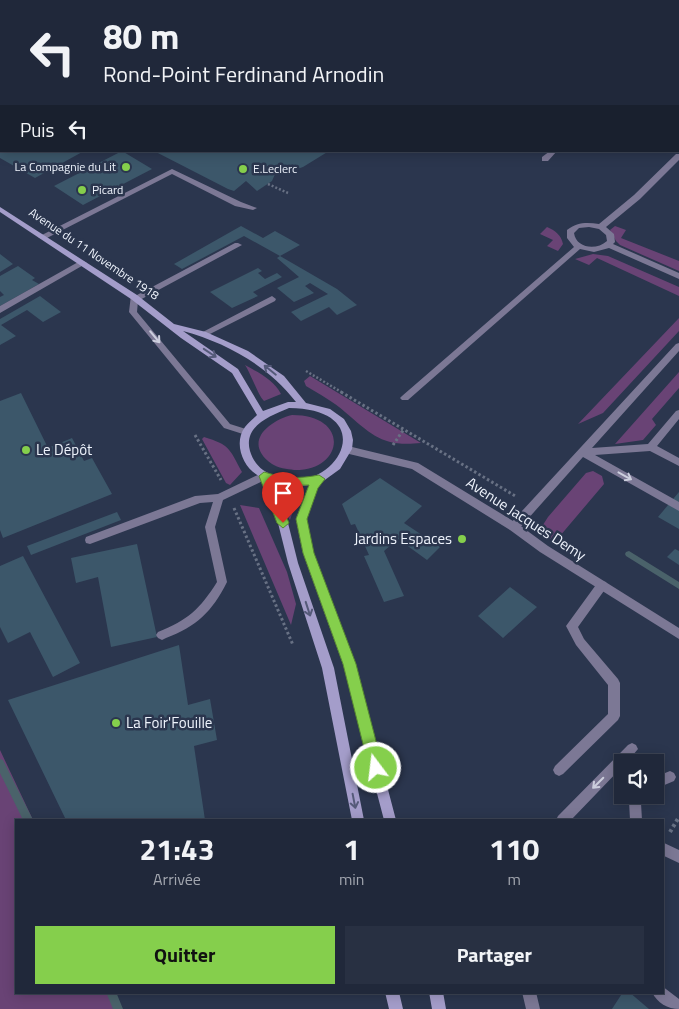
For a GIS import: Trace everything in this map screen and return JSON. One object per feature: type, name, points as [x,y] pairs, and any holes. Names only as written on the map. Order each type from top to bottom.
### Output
[{"type":"main road","name":"Avenue du 11 Novembre 1918","points":[[0,209],[135,298],[235,371],[261,415]]},
{"type":"main road","name":"Avenue du 11 Novembre 1918","points":[[170,325],[203,334],[257,360],[282,380],[303,405]]},
{"type":"main road","points":[[319,479],[281,482],[264,476],[253,467],[245,456],[243,444],[246,432],[252,423],[261,415],[281,407],[303,405],[320,408],[334,415],[344,425],[349,437],[348,450],[343,462],[319,479],[313,487],[302,519],[308,553],[349,664],[390,819]]},
{"type":"main road","points":[[264,476],[283,523],[293,563],[328,668],[358,819]]},
{"type":"main road","points":[[392,994],[396,1009]]},
{"type":"main road","points":[[436,994],[440,1009]]},
{"type":"street","points":[[545,158],[553,152]]},
{"type":"street","points":[[601,228],[678,157]]},
{"type":"street","points":[[42,237],[172,171],[238,204],[253,208]]},
{"type":"street","points":[[609,245],[611,238],[606,230],[601,228],[589,225],[573,229],[570,232],[571,240],[579,246],[598,249],[609,245],[679,276]]},
{"type":"street","points":[[238,245],[135,298],[133,312],[227,426],[246,432]]},
{"type":"street","points":[[405,398],[579,246]]},
{"type":"street","points":[[0,310],[83,263]]},
{"type":"street","points":[[203,334],[272,299]]},
{"type":"street","points":[[514,527],[679,346]]},
{"type":"street","points":[[651,447],[678,416]]},
{"type":"street","points":[[582,452],[651,447],[679,462]]},
{"type":"street","name":"Avenue Jacques Demy","points":[[348,450],[415,466],[514,527],[544,549],[679,634]]},
{"type":"street","points":[[582,452],[679,507]]},
{"type":"street","points":[[90,540],[199,499],[224,495],[264,476]]},
{"type":"street","points":[[162,635],[184,627],[205,610],[222,582],[210,527],[224,495]]},
{"type":"street","points":[[559,770],[614,716],[614,683],[580,642],[572,626],[602,585]]},
{"type":"street","points":[[563,819],[632,749]]},
{"type":"street","points":[[664,779],[670,777]]},
{"type":"street","points":[[635,804],[636,819]]},
{"type":"street","points":[[664,849],[679,857]]},
{"type":"street","points":[[529,994],[533,1009]]},
{"type":"street","points":[[662,994],[679,1008]]},
{"type":"path","points":[[268,184],[288,193]]},
{"type":"path","points":[[306,371],[533,507]]},
{"type":"path","points":[[195,435],[293,645]]},
{"type":"shaded area","points":[[615,226],[626,230],[621,238],[679,261],[679,271],[620,245],[610,230]]},
{"type":"shaded area","points":[[547,227],[561,238],[563,244],[558,251],[547,246],[553,240],[540,234]]},
{"type":"shaded area","points":[[593,254],[608,256],[679,287],[679,296],[597,258],[589,265],[575,259]]},
{"type":"shaded area","points":[[679,318],[679,331],[603,413],[578,424]]},
{"type":"shaded area","points":[[245,365],[270,381],[281,394],[264,401]]},
{"type":"shaded area","points":[[679,372],[679,388],[652,419],[656,425],[643,440],[615,444]]},
{"type":"shaded area","points":[[310,376],[421,443],[397,443],[379,438],[363,428],[336,405],[306,386],[304,381]]},
{"type":"shaded area","points":[[292,415],[311,417],[324,424],[332,433],[334,443],[331,453],[323,462],[311,468],[294,470],[274,465],[263,456],[259,448],[259,441],[267,428],[275,422]]},
{"type":"shaded area","points":[[204,437],[219,442],[228,448],[242,472],[230,485],[226,483],[202,439]]},
{"type":"shaded area","points":[[593,471],[602,476],[604,484],[554,543],[541,528],[548,517],[586,473]]},
{"type":"shaded area","points":[[281,492],[299,493],[290,520],[279,505],[277,496]]},
{"type":"shaded area","points":[[240,505],[259,508],[287,572],[296,604],[291,625]]},
{"type":"shaded area","points":[[0,750],[33,819],[15,819],[15,994],[114,994],[122,1009],[0,1009]]},
{"type":"building","points":[[0,152],[82,152],[35,178],[0,158]]},
{"type":"building","points":[[120,152],[124,152],[152,169],[83,205],[54,186]]},
{"type":"building","name":"E.Leclerc","points":[[156,152],[327,152],[303,167],[275,174],[272,181],[257,191],[246,181],[234,191]]},
{"type":"building","points":[[241,226],[263,238],[275,231],[300,245],[280,256],[244,236],[182,269],[174,264]]},
{"type":"building","points":[[0,254],[13,264],[0,272]]},
{"type":"building","points":[[280,256],[337,289],[357,305],[337,315],[329,307],[301,321],[291,312],[328,294],[310,283],[305,286],[314,293],[294,302],[277,288],[299,277],[277,258]]},
{"type":"building","points":[[18,266],[35,278],[32,280],[39,284],[0,306],[0,297],[4,295],[0,291],[0,276]]},
{"type":"building","points":[[258,268],[262,271],[258,273],[265,279],[277,273],[282,277],[253,292],[258,296],[232,308],[210,292]]},
{"type":"building","points":[[40,296],[61,312],[43,322],[27,310],[1,325],[16,336],[0,345],[0,319]]},
{"type":"building","points":[[21,393],[48,448],[72,438],[84,461],[92,458],[112,494],[3,538],[0,530],[0,401]]},
{"type":"building","points":[[380,478],[422,506],[404,523],[440,547],[427,560],[398,539],[384,551],[404,596],[384,602],[364,556],[369,555],[355,524],[351,525],[342,504]]},
{"type":"building","points":[[679,492],[679,529],[658,517]]},
{"type":"building","points":[[117,512],[121,520],[31,555],[27,546]]},
{"type":"building","points":[[137,544],[157,637],[111,647],[98,577],[76,583],[71,558]]},
{"type":"building","points":[[675,549],[679,551],[679,565],[667,557]]},
{"type":"building","points":[[23,556],[80,663],[53,677],[30,632],[8,643],[0,627],[0,566]]},
{"type":"building","points":[[510,587],[537,607],[503,638],[478,616]]},
{"type":"building","name":"La Foir'Fouille","points":[[179,645],[188,705],[210,699],[217,740],[194,746],[205,819],[66,819],[8,700]]},
{"type":"building","points":[[622,994],[631,994],[649,1009],[612,1009]]},
{"type":"waterway","points":[[629,554],[679,586]]},
{"type":"waterway","points":[[0,763],[28,819]]},
{"type":"waterway","points":[[112,994],[118,1009]]},
{"type":"place","name":"La Compagnie du Lit","points":[[126,167]]},
{"type":"place","name":"E.Leclerc","points":[[243,169]]},
{"type":"place","name":"Picard","points":[[82,190]]},
{"type":"place","name":"Le Dépôt","points":[[26,450]]},
{"type":"place","name":"Jardins Espaces","points":[[462,539]]},
{"type":"place","name":"La Foir'Fouille","points":[[116,723]]},
{"type":"route","points":[[283,523],[264,476],[281,482],[319,479],[313,487],[302,519],[308,553],[349,664],[376,768]]}]
